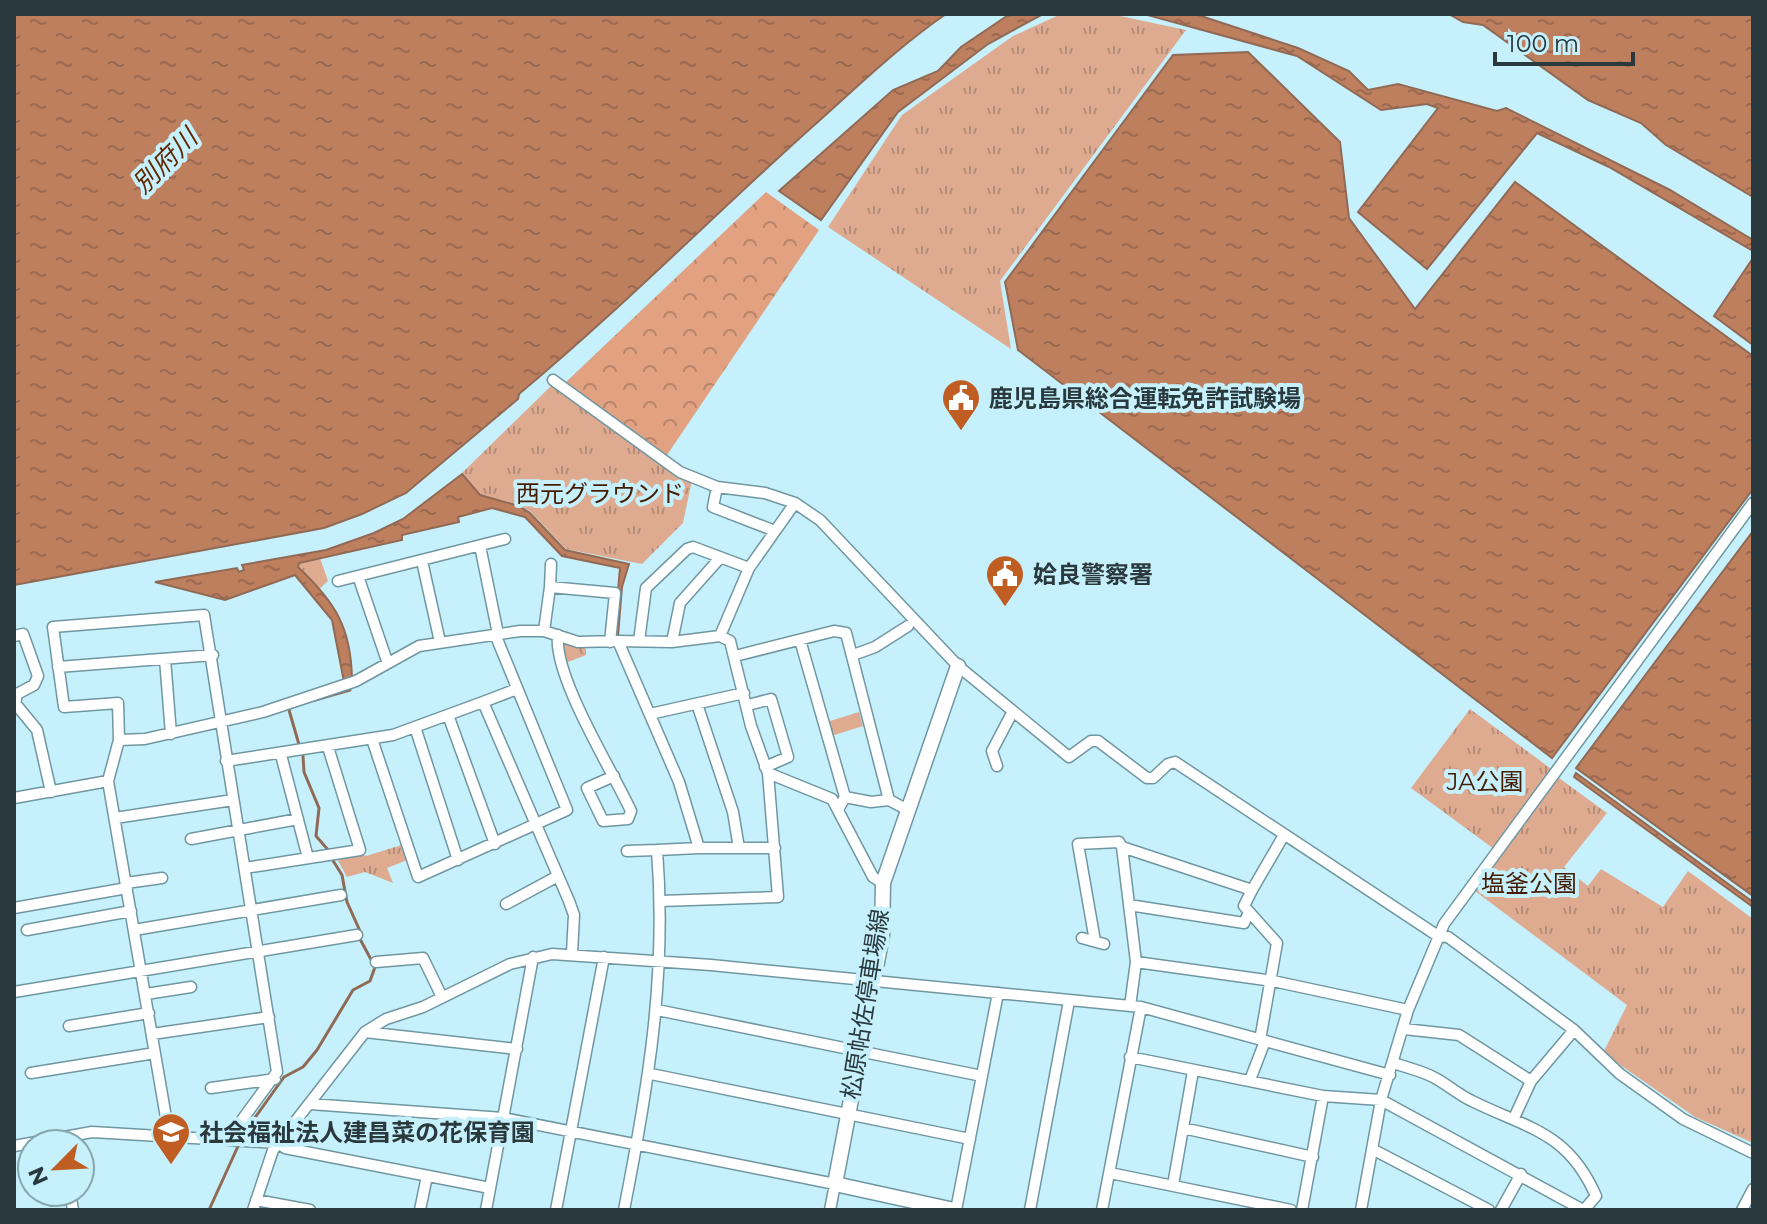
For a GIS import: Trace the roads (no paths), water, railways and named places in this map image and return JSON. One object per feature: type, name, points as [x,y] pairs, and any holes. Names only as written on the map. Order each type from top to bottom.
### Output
[{"type":"main road","name":"松原帖佐停車場線","points":[[835,1184],[882,936],[883,883],[958,666]]},
{"type":"main road","points":[[835,1184],[955,1210]]},
{"type":"street","points":[[553,380],[680,472],[717,487],[765,493],[795,503],[820,520],[958,666],[1069,757],[1091,741],[1098,741],[1147,778],[1153,778],[1168,764],[1175,762],[1438,936],[1448,937],[1486,963],[1574,1030],[1620,1074],[1683,1119],[1753,1153]]},
{"type":"street","points":[[717,487],[713,507],[775,531]]},
{"type":"street","points":[[720,636],[749,568],[795,503]]},
{"type":"street","points":[[1361,1210],[1381,1100],[1408,1010],[1438,936],[1753,503]]},
{"type":"street","points":[[338,581],[505,539]]},
{"type":"street","points":[[372,739],[418,877],[567,810],[496,634],[480,546]]},
{"type":"street","points":[[639,641],[646,588],[687,549],[693,547],[749,568]]},
{"type":"street","points":[[672,642],[680,603],[720,558]]},
{"type":"street","points":[[422,561],[440,642]]},
{"type":"street","points":[[544,631],[551,564]]},
{"type":"street","points":[[358,576],[387,661]]},
{"type":"street","points":[[550,587],[615,593],[614,641],[650,714],[690,811],[699,848]]},
{"type":"street","points":[[169,1135],[108,781],[119,740],[118,703],[64,707],[53,627],[204,615],[213,655],[220,723],[269,1017],[275,1079],[228,1139]]},
{"type":"street","points":[[853,655],[875,647],[908,626]]},
{"type":"street","points":[[735,656],[841,630],[846,633],[889,800]]},
{"type":"street","points":[[119,740],[171,734],[220,723],[356,681],[387,661],[419,646],[440,642],[544,631],[578,642],[672,642],[720,636],[730,641],[767,770],[778,897],[661,901]]},
{"type":"street","points":[[14,636],[23,634],[38,676],[34,685],[17,694],[14,703],[37,730],[51,792]]},
{"type":"street","points":[[558,635],[560,666],[614,776],[631,811],[628,819],[603,821],[587,788],[614,776]]},
{"type":"street","points":[[800,640],[845,797],[839,808]]},
{"type":"street","points":[[58,667],[213,655]]},
{"type":"street","points":[[165,659],[171,734]]},
{"type":"street","points":[[226,761],[372,739],[415,727],[517,689]]},
{"type":"street","points":[[650,714],[744,693]]},
{"type":"street","points":[[748,705],[771,699],[788,757],[767,770]]},
{"type":"street","points":[[483,702],[574,915],[572,953]]},
{"type":"street","points":[[697,704],[733,812],[739,848]]},
{"type":"street","points":[[997,766],[992,751],[1013,711]]},
{"type":"street","points":[[448,715],[495,844]]},
{"type":"street","points":[[415,727],[458,860]]},
{"type":"street","points":[[245,868],[360,850],[328,747]]},
{"type":"street","points":[[281,755],[308,858]]},
{"type":"street","points":[[767,770],[820,793],[839,808],[873,877],[883,883]]},
{"type":"street","points":[[14,798],[108,781]]},
{"type":"street","points":[[845,797],[871,802],[889,800],[908,810]]},
{"type":"street","points":[[115,818],[233,800]]},
{"type":"street","points":[[191,839],[298,819]]},
{"type":"street","points":[[1250,1080],[1262,1040],[1273,981],[1275,936],[1244,906],[1284,835]]},
{"type":"street","points":[[1082,938],[1100,942],[1078,844],[1119,842],[1136,962],[1136,1006],[1130,1057],[1102,1210]]},
{"type":"street","points":[[1122,847],[1252,890]]},
{"type":"street","points":[[627,851],[775,848]]},
{"type":"street","points":[[624,1210],[651,1074],[657,1010],[661,901],[657,850]]},
{"type":"street","points":[[506,904],[558,876]]},
{"type":"street","points":[[14,908],[162,878]]},
{"type":"street","points":[[134,930],[341,895]]},
{"type":"street","points":[[1129,905],[1244,923],[1249,912]]},
{"type":"street","points":[[27,930],[131,911]]},
{"type":"street","points":[[14,992],[357,935]]},
{"type":"street","points":[[303,1209],[254,1205],[278,1143],[365,1032],[386,1019],[442,997],[510,964],[533,957],[572,953],[1136,1006],[1199,1020],[1390,1075]]},
{"type":"street","points":[[486,1210],[533,957]]},
{"type":"street","points":[[556,1210],[604,957]]},
{"type":"street","points":[[376,962],[423,958],[442,997]]},
{"type":"street","points":[[1136,962],[1273,981],[1408,1010]]},
{"type":"street","points":[[146,994],[191,987]]},
{"type":"street","points":[[955,1210],[998,993]]},
{"type":"street","points":[[1030,1210],[1069,1001]]},
{"type":"street","points":[[657,1010],[982,1076]]},
{"type":"street","points":[[69,1026],[149,1013]]},
{"type":"street","points":[[152,1034],[269,1017]]},
{"type":"street","points":[[1404,1029],[1459,1035],[1531,1081]]},
{"type":"street","points":[[1514,1118],[1531,1081],[1574,1030]]},
{"type":"street","points":[[365,1032],[517,1049]]},
{"type":"street","points":[[31,1073],[155,1053]]},
{"type":"street","points":[[1130,1057],[1323,1096],[1381,1100],[1584,1210],[1596,1196],[1582,1164],[1534,1128],[1469,1100],[1432,1076],[1394,1063]]},
{"type":"street","points":[[1173,1185],[1193,1071]]},
{"type":"street","points":[[651,1074],[970,1139]]},
{"type":"street","points":[[211,1088],[275,1079]]},
{"type":"street","points":[[1302,1210],[1323,1096]]},
{"type":"street","points":[[310,1104],[503,1118],[637,1143],[835,1184],[830,1210]]},
{"type":"street","points":[[1183,1128],[1313,1157]]},
{"type":"street","points":[[96,1132],[278,1143],[285,1148],[490,1188]]},
{"type":"street","points":[[1372,1149],[1489,1210]]},
{"type":"street","points":[[1110,1173],[1256,1206],[1291,1210]]},
{"type":"street","points":[[1501,1210],[1521,1174]]},
{"type":"street","points":[[420,1210],[427,1176]]},
{"type":"street","points":[[1742,1210],[1753,1189]]},
{"type":"water","name":"別府川","points":[[14,14],[946,14],[877,69],[519,394],[518,399],[406,493],[324,528],[14,585]]},
{"type":"water","points":[[1043,14],[988,44],[898,112],[821,220],[779,191],[893,90],[938,71],[961,47],[1007,16]]},
{"type":"water","points":[[1144,14],[1195,14],[1298,48],[1349,71],[1368,90],[1398,84],[1497,111],[1506,108],[1670,190],[1753,240],[1753,251],[1609,167],[1537,133],[1427,269],[1358,212],[1438,108],[1427,104],[1381,110],[1297,56]]},
{"type":"water","points":[[1449,14],[1753,14],[1753,197],[1666,145],[1641,123],[1588,100],[1483,25],[1463,22]]},
{"type":"water","points":[[1248,52],[1340,142],[1349,218],[1415,309],[1515,182],[1753,356],[1753,489],[1552,758],[1018,350],[1005,282],[1173,55]]},
{"type":"water","points":[[1753,258],[1753,345],[1714,316]]},
{"type":"water","points":[[462,474],[480,495],[519,506],[530,513],[565,550],[629,564],[622,587],[618,636],[614,635],[620,568],[562,556],[525,517],[492,508],[458,517],[459,522],[402,535],[402,540],[299,563],[298,567],[331,604],[344,630],[352,679],[344,682],[332,620],[295,575],[225,600],[155,582],[237,568],[239,572],[244,570],[242,565],[326,550],[403,519]]},
{"type":"water","points":[[1753,531],[1753,896],[1576,768]]},
{"type":"water","points":[[1576,773],[1753,902],[1753,907],[1574,777]]},
{"type":"waterway","points":[[315,700],[350,690]]},
{"type":"waterway","points":[[292,706],[289,710],[300,748]]},
{"type":"waterway","points":[[303,756],[304,772],[319,808],[316,836],[329,851]]},
{"type":"waterway","points":[[332,859],[342,875],[347,902],[360,931]]},
{"type":"waterway","points":[[244,1133],[284,1077],[303,1067],[317,1050],[353,990],[370,981],[375,967],[360,939]]},
{"type":"waterway","points":[[209,1210],[239,1144]]},
{"type":"place","name":"鹿児島県総合運転免許試験場","points":[[961,432]]},
{"type":"place","name":"姶良警察署","points":[[1005,608]]},
{"type":"place","name":"社会福祉法人建昌菜の花保育園","points":[[171,1166]]},
{"type":"park label","name":"西元グラウンド","points":[[600,493]]},
{"type":"park label","name":"JA公園","points":[[1485,781]]},
{"type":"park label","name":"塩釜公園","points":[[1529,883]]}]
